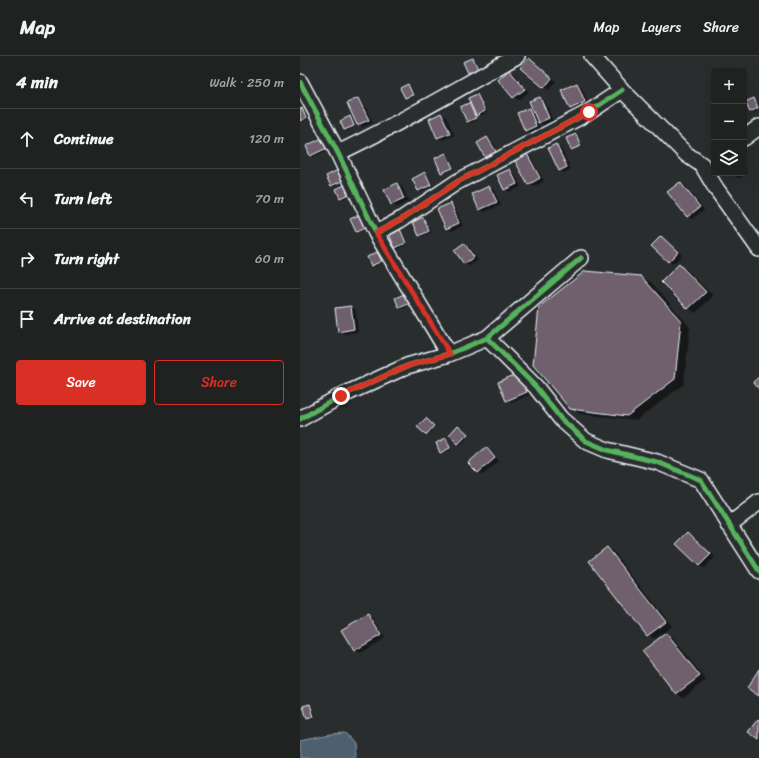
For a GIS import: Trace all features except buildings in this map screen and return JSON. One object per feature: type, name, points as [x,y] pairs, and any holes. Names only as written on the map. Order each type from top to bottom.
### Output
[{"type":"street","points":[[338,153],[422,111],[474,79],[517,56]]},
{"type":"street","points":[[592,56],[622,90],[686,154],[708,162],[715,188],[759,249]]},
{"type":"street","points":[[300,82],[338,153],[376,233],[450,354]]},
{"type":"street","points":[[376,233],[400,220],[457,182],[589,112],[622,90]]},
{"type":"street","points":[[747,136],[759,127]]},
{"type":"street","points":[[300,419],[341,396],[407,366],[450,354],[487,338],[581,258]]},
{"type":"street","points":[[487,338],[536,387],[561,420],[586,441],[607,450],[657,462],[701,480],[759,571]]},
{"type":"street","points":[[729,525],[759,502]]},
{"type":"water","points":[[345,733],[354,743],[355,758],[300,758],[300,740]]},
{"type":"cycle path","points":[[300,82],[338,153],[376,233],[400,220],[457,182],[589,112],[622,90]]},
{"type":"cycle path","points":[[300,419],[341,396],[407,366],[449,354],[487,338],[581,258]]},
{"type":"cycle path","points":[[487,338],[536,387],[561,419],[586,441],[607,450],[657,462],[701,480],[759,571]]},
{"type":"route","points":[[341,396],[407,366],[450,354],[376,233],[400,220],[457,182],[589,112]]}]
